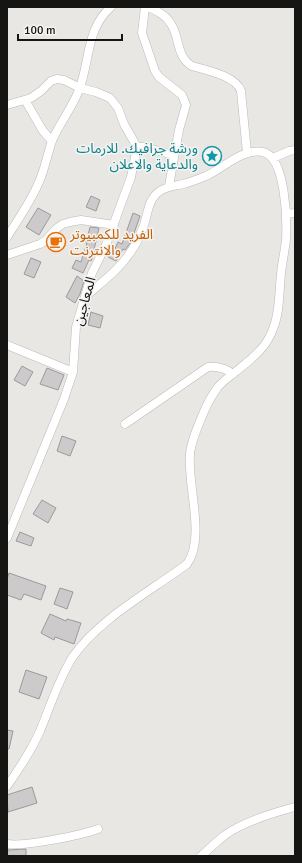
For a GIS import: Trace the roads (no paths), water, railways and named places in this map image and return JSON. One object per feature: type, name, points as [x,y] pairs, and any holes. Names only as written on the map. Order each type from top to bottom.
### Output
[{"type":"street","points":[[7,237],[39,183],[52,141],[73,105],[80,88],[96,24],[111,7]]},
{"type":"street","points":[[145,7],[142,33],[155,71],[161,79],[182,95],[185,101],[186,110],[179,130],[169,186]]},
{"type":"street","points":[[148,7],[164,16],[172,24],[181,53],[187,62],[192,66],[232,80],[238,84],[241,91],[247,153]]},
{"type":"street","points":[[7,106],[36,95],[49,83],[57,79],[64,80],[80,88],[103,94],[113,101],[137,147],[145,147],[174,155]]},
{"type":"street","points":[[25,100],[43,131],[52,141]]},
{"type":"street","name":"المعاجين","points":[[7,538],[64,399],[73,372],[76,327],[92,273],[106,245],[131,177],[137,147]]},
{"type":"street","points":[[273,158],[295,150]]},
{"type":"street","points":[[7,786],[29,753],[40,732],[57,689],[72,659],[82,645],[94,632],[136,599],[187,564],[192,557],[195,532],[190,452],[203,415],[219,385],[255,357],[267,343],[274,328],[278,310],[281,272],[286,240],[286,214],[283,188],[273,158],[264,152],[247,153],[208,175],[195,180],[169,186],[159,191],[152,198],[144,224],[133,248],[124,262],[85,297]]},
{"type":"street","points":[[286,214],[295,212]]},
{"type":"street","points":[[7,255],[40,244],[45,241],[57,228],[70,222],[81,220],[114,225]]},
{"type":"street","points":[[7,345],[73,372]]},
{"type":"street","points":[[124,424],[208,367],[215,366],[222,368],[232,374]]},
{"type":"street","points":[[201,856],[226,835],[239,828],[266,816],[295,807]]},
{"type":"street","points":[[7,844],[28,843],[63,837],[85,833],[98,828]]},
{"type":"place","name":"ورشة جرافيك. للارمات والدعاية والاعلان","points":[[212,156]]},
{"type":"place","name":"الفريد للكمبيوتر والانترنت","points":[[56,242]]}]
